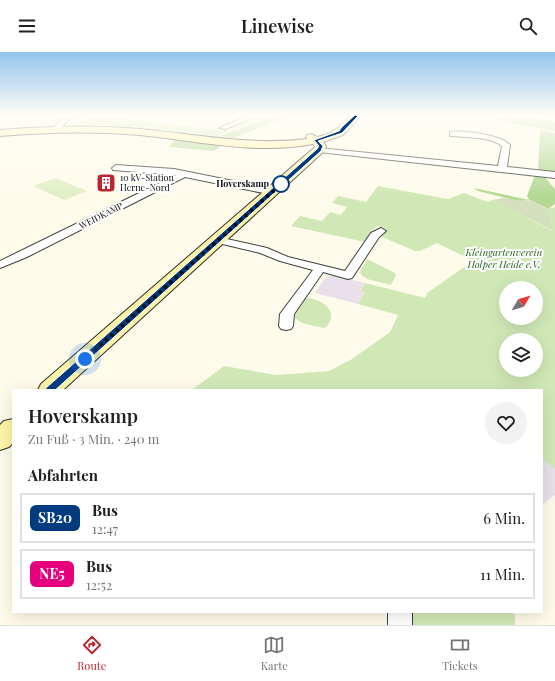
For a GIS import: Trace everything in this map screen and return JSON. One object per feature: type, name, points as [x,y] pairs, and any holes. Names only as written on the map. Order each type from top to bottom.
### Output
[{"type":"main road","points":[[263,143],[315,143]]},
{"type":"main road","points":[[51,389],[273,192],[315,143]]},
{"type":"main road","points":[[0,427],[12,417]]},
{"type":"main road","points":[[0,440],[12,429]]},
{"type":"street","points":[[315,143],[406,158],[555,175]]},
{"type":"street","points":[[502,143],[506,145],[502,170]]},
{"type":"street","points":[[116,168],[184,174],[273,192]]},
{"type":"street","name":"WEIDKAMP","points":[[0,265],[23,255],[184,174]]},
{"type":"street","points":[[218,240],[263,250],[284,259],[348,274],[375,235],[382,231]]},
{"type":"street","points":[[286,326],[287,314],[320,268]]},
{"type":"street","points":[[400,613],[400,625]]},
{"type":"shaded area","points":[[329,276],[336,276],[365,283],[360,290],[365,292],[358,304],[315,293],[324,279]]},
{"type":"shaded area","points":[[543,460],[555,469],[555,495],[543,504]]},
{"type":"green space","points":[[172,143],[200,143],[221,146],[214,151],[169,147]]},
{"type":"green space","points":[[539,143],[555,143],[555,174],[538,173]]},
{"type":"green space","points":[[535,175],[543,175],[555,189],[555,204],[548,209],[530,200],[518,201],[478,191],[474,188],[529,200],[527,196]]},
{"type":"green space","points":[[56,178],[87,191],[64,200],[33,186]]},
{"type":"green space","name":"Kleingartenverein Holper Heide e.V.","points":[[378,186],[448,199],[464,193],[488,202],[492,200],[552,231],[547,209],[555,207],[555,469],[543,460],[543,389],[193,389],[224,366],[276,375],[329,371],[352,359],[390,332],[398,315],[358,304],[365,292],[360,291],[365,283],[425,298],[427,293],[473,261],[437,243],[420,251],[415,251],[382,237],[381,236],[387,230],[378,226],[373,230],[365,242],[291,226],[300,216],[322,221],[330,212],[341,215],[347,207],[332,203],[338,196],[366,202]]},
{"type":"green space","points":[[503,198],[522,201],[530,200],[547,209],[553,231],[492,200]]},
{"type":"green space","points":[[367,259],[395,273],[396,275],[391,285],[367,279],[361,275],[360,271]]},
{"type":"green space","points":[[304,297],[319,301],[329,310],[331,318],[328,325],[324,328],[304,324],[294,315],[295,310]]},
{"type":"green space","points":[[409,613],[513,613],[515,615],[515,625],[409,625]]},
{"type":"bus line","name":"SB20","points":[[51,389],[319,150],[321,146],[317,143]]},
{"type":"place","name":"10 kV-Station Herne-Nord","points":[[106,183]]},
{"type":"place","name":"Hoverskamp","points":[[281,184]]},
{"type":"route","points":[[85,359],[281,184]]}]
